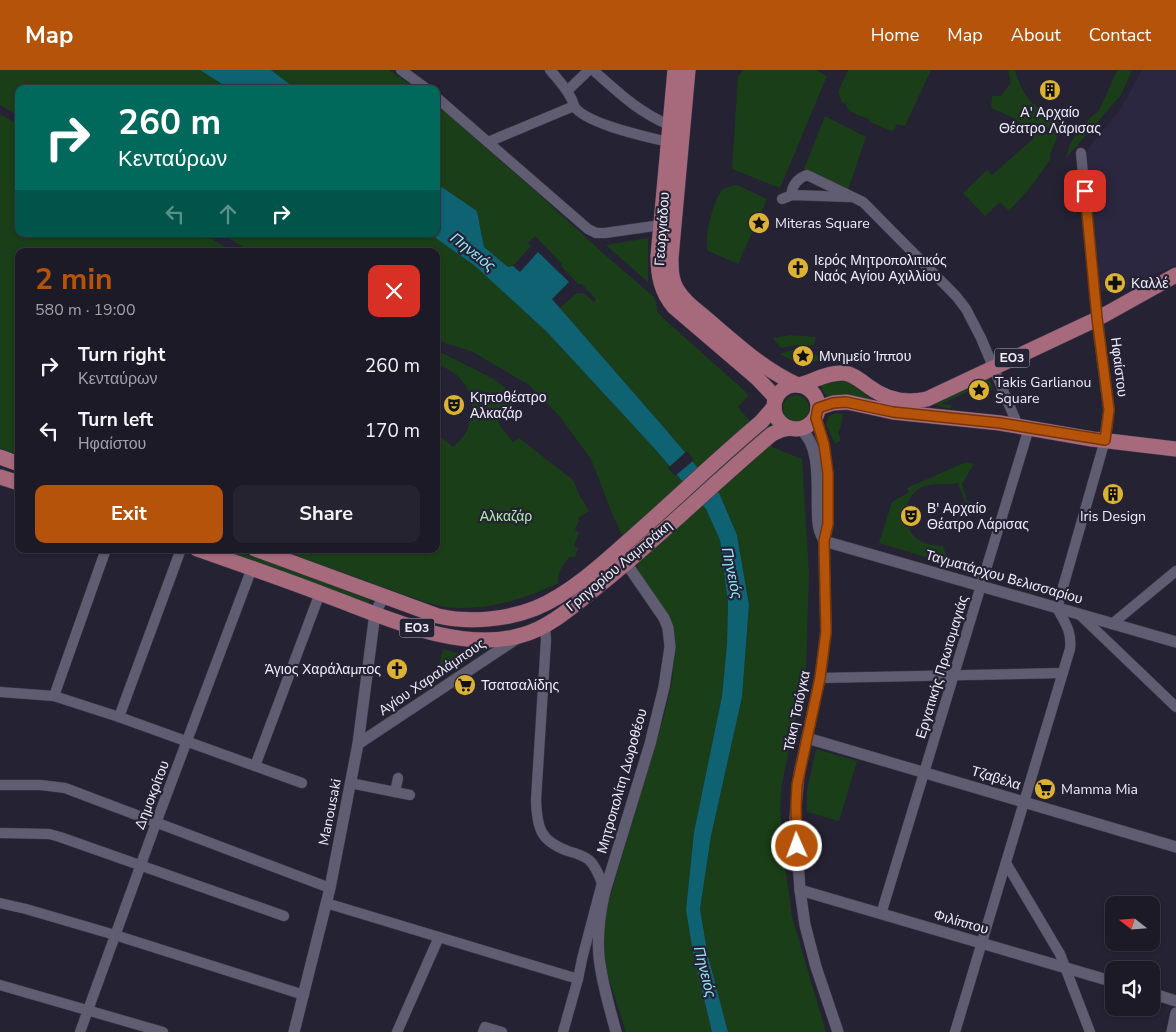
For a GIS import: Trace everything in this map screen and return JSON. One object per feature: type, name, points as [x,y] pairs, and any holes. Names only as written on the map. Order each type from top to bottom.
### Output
[{"type":"main road","name":"Γεωργιάδου","points":[[674,70],[658,263],[660,281],[745,351],[798,385]]},
{"type":"main road","name":"Γεωργιάδου","points":[[688,70],[671,258],[673,279],[671,292],[674,307],[756,378],[775,402]]},
{"type":"main road","name":"ΕΟ3","points":[[775,402],[785,388],[827,375],[845,373],[852,375],[887,398],[921,400],[1097,318],[1176,275]]},
{"type":"main road","points":[[798,385],[806,387],[813,393],[817,399],[817,413]]},
{"type":"main road","points":[[775,402],[778,420],[795,429]]},
{"type":"main road","name":"Γρηγορίου Λαμπράκη","points":[[209,553],[375,613],[453,638],[486,640],[522,635],[545,625],[578,602],[757,425],[775,402]]},
{"type":"main road","name":"ΕΟ3","points":[[795,429],[809,425],[817,413],[833,403],[846,402],[893,412],[1023,427],[1176,449]]},
{"type":"main road","name":"Γρηγορίου Λαμπράκη","points":[[266,553],[433,615],[451,619],[481,619],[512,614],[535,608],[553,599],[624,555],[777,431],[795,429]]},
{"type":"main road","points":[[0,457],[15,463]]},
{"type":"main road","points":[[0,476],[15,482]]},
{"type":"street","points":[[401,70],[421,85]]},
{"type":"street","points":[[550,70],[567,91],[573,100],[574,106],[589,117],[606,125],[668,142]]},
{"type":"street","points":[[567,91],[589,70]]},
{"type":"street","points":[[593,70],[633,106],[652,118],[669,125]]},
{"type":"street","points":[[440,100],[579,222],[593,232],[612,233],[661,225]]},
{"type":"street","points":[[488,142],[574,106]]},
{"type":"street","name":"Ηφαίστου","points":[[1057,608],[1105,440],[1109,410],[1097,318],[1081,153]]},
{"type":"street","points":[[853,197],[787,197],[801,177],[807,176],[853,197],[863,202],[948,287],[966,309],[1023,427]]},
{"type":"street","name":"Τάκη Τσιόγκα","points":[[817,413],[827,466],[828,524],[824,541],[826,632],[820,678],[798,774],[796,806],[800,890],[810,946],[838,1032]]},
{"type":"street","name":"Εργατικής Πρωτομαγιάς","points":[[882,914],[981,586],[1023,427]]},
{"type":"street","name":"Τάκη Τσιόγκα","points":[[795,429],[808,436],[815,455],[818,522],[824,541]]},
{"type":"street","name":"Ταγματάρχου Βελισσαρίου","points":[[824,541],[1176,642]]},
{"type":"street","points":[[54,696],[105,553]]},
{"type":"street","points":[[119,717],[180,553]]},
{"type":"street","name":"Μητροπολίτη Δωροθέου","points":[[563,1032],[582,959],[650,744],[664,687],[670,647],[668,628],[664,618],[624,555]]},
{"type":"street","name":"Δημοκρίτου","points":[[80,1032],[252,568]]},
{"type":"street","points":[[1112,624],[1176,571]]},
{"type":"street","points":[[255,766],[320,593]]},
{"type":"street","name":"Manousaki","points":[[294,1032],[330,888],[358,744],[375,613],[384,596]]},
{"type":"street","points":[[955,1032],[1070,649],[1070,632],[1057,608]]},
{"type":"street","points":[[1079,614],[1176,707]]},
{"type":"street","points":[[545,625],[546,640],[537,792],[538,820],[541,832],[547,840],[586,858],[592,864],[604,887]]},
{"type":"street","name":"Αγίου Χαραλάμπους","points":[[358,744],[522,635]]},
{"type":"street","points":[[820,678],[1063,673]]},
{"type":"street","points":[[0,692],[54,696],[119,717],[302,783]]},
{"type":"street","name":"Τζαβέλα","points":[[807,738],[1176,847]]},
{"type":"street","points":[[395,792],[398,778]]},
{"type":"street","points":[[350,783],[410,795]]},
{"type":"street","points":[[0,784],[41,785],[65,788],[330,888]]},
{"type":"street","points":[[0,833],[50,834],[284,916]]},
{"type":"street","points":[[1006,863],[1060,954],[1090,1032]]},
{"type":"street","name":"Μητροπολίτη Δωροθέου","points":[[604,887],[599,926],[598,959],[601,979],[616,1032]]},
{"type":"street","name":"Φιλίππου","points":[[800,890],[1105,979]]},
{"type":"street","points":[[0,903],[115,935],[304,995]]},
{"type":"street","points":[[326,904],[578,979]]},
{"type":"street","points":[[397,1032],[439,937]]},
{"type":"street","points":[[0,985],[163,1032]]},
{"type":"street","points":[[1160,996],[1176,1001]]},
{"type":"street","points":[[1172,1032],[1176,1013]]},
{"type":"street","points":[[483,1032],[485,1027],[502,1032]]},
{"type":"shaded area","points":[[1142,70],[1176,70],[1176,265],[1125,289],[1098,292],[1087,150],[1120,110]]},
{"type":"green space","points":[[0,70],[200,70],[224,85],[15,85],[15,114],[0,105]]},
{"type":"green space","points":[[271,70],[389,70],[411,85],[291,85]]},
{"type":"green space","points":[[743,70],[816,70],[827,76],[780,188],[732,169],[738,77]]},
{"type":"green space","points":[[848,70],[931,70],[905,126],[896,124],[895,130],[891,131],[849,111],[846,104],[842,102],[838,92]]},
{"type":"green space","points":[[1008,70],[1015,70],[1021,87],[1030,101],[1043,111],[1060,117],[1056,141],[1050,154],[1050,160],[1030,188],[1009,211],[1000,202],[985,216],[963,193],[987,170],[992,175],[1034,138],[1014,118],[991,108],[992,96],[1001,96],[1011,83]]},
{"type":"green space","points":[[1117,70],[1132,70],[1121,95],[1066,158],[1070,144],[1078,132],[1099,111]]},
{"type":"green space","points":[[440,108],[654,297],[658,312],[663,318],[746,392],[748,396],[738,407],[759,432],[768,424],[770,426],[761,434],[772,447],[802,459],[809,573],[806,670],[782,783],[780,808],[783,850],[792,917],[826,1032],[728,1032],[708,956],[700,909],[711,836],[742,697],[749,605],[737,535],[719,493],[560,308],[577,293],[585,294],[594,302],[596,299],[582,284],[578,284],[535,236],[528,243],[531,246],[513,266],[508,267],[484,247],[477,211],[440,186]]},
{"type":"green space","points":[[0,114],[15,123],[15,237],[208,237],[228,248],[15,248],[15,454],[0,448]]},
{"type":"green space","points":[[825,116],[866,137],[848,190],[804,169]]},
{"type":"green space","points":[[737,185],[767,199],[738,264],[708,251],[707,246],[709,222],[717,198],[724,189]]},
{"type":"green space","points":[[226,237],[434,237],[475,266],[547,332],[655,449],[706,509],[720,540],[728,603],[727,644],[722,696],[694,832],[686,910],[693,953],[712,1032],[626,1032],[607,972],[603,938],[606,911],[665,712],[672,681],[674,640],[670,618],[627,550],[591,459],[560,417],[529,385],[473,352],[440,341],[440,248],[246,248]]},
{"type":"green space","points":[[648,238],[648,282],[606,245]]},
{"type":"green space","points":[[790,335],[816,337],[814,345],[797,345],[781,348],[773,338]]},
{"type":"green space","points":[[795,349],[805,350],[824,359],[802,362],[792,360],[780,354]]},
{"type":"green space","name":"Αλκαζάρ","points":[[440,352],[494,379],[518,398],[498,423],[513,442],[519,438],[573,480],[589,511],[578,518],[575,530],[579,532],[574,546],[578,548],[575,557],[569,557],[561,569],[558,576],[559,583],[535,593],[498,604],[473,608],[441,606],[422,601],[289,553],[440,553],[440,436],[453,447],[463,437],[472,413],[471,400],[467,389],[460,378],[440,367]]},
{"type":"green space","points":[[989,378],[993,389],[988,391],[985,384],[941,404],[952,405],[950,409],[930,403]]},
{"type":"green space","points":[[827,379],[851,383],[870,398],[868,400],[829,398],[824,393],[820,384]]},
{"type":"green space","points":[[796,395],[805,399],[809,408],[805,417],[796,421],[787,417],[783,408],[787,399]]},
{"type":"green space","points":[[836,413],[843,414],[838,433],[841,440],[835,444],[826,424],[829,416]]},
{"type":"green space","points":[[966,462],[974,464],[962,484],[967,501],[990,510],[965,502],[958,483],[930,485],[920,488],[909,500],[907,507],[907,522],[914,536],[920,541],[931,545],[943,546],[949,564],[879,543],[892,502],[909,492],[907,488]]},
{"type":"green space","points":[[227,553],[244,553],[370,600],[369,604]]},
{"type":"green space","points":[[443,649],[460,654],[462,658],[461,666],[456,669],[439,666]]},
{"type":"green space","points":[[816,749],[857,761],[839,821],[807,812],[807,791]]},
{"type":"water","points":[[200,70],[271,70],[291,85],[224,85]]},
{"type":"water","name":"Πηνειός","points":[[440,186],[477,211],[484,247],[508,267],[513,266],[520,272],[538,252],[569,282],[552,299],[719,493],[737,535],[749,605],[742,697],[711,836],[700,909],[708,956],[728,1032],[712,1032],[693,953],[686,910],[694,832],[722,696],[727,644],[728,603],[720,540],[706,509],[655,449],[547,332],[475,266],[434,237],[440,237]]},
{"type":"pier","points":[[687,451],[694,460],[675,476],[668,468]]},
{"type":"place","name":"Α' Αρχαίο Θέατρο Λάρισας","points":[[1050,90]]},
{"type":"place","name":"Miteras Square","points":[[759,223]]},
{"type":"place","name":"Ιερός Μητροπολιτικός Ναός Αγίου Αχιλλίου","points":[[798,268]]},
{"type":"place","name":"Καλλέ","points":[[1115,283]]},
{"type":"place","name":"Μνημείο Ίππου","points":[[803,356]]},
{"type":"place","name":"Takis Garlianou Square","points":[[979,390]]},
{"type":"place","name":"Κηποθέατρο Αλκαζάρ","points":[[454,405]]},
{"type":"place","name":"Iris Design","points":[[1113,494]]},
{"type":"place","name":"Β' Αρχαίο Θέατρο Λάρισας","points":[[911,516]]},
{"type":"place","name":"Άγιος Χαράλαμπος","points":[[397,669]]},
{"type":"place","name":"Τσατσαλίδης","points":[[465,685]]},
{"type":"place","name":"Mamma Mia","points":[[1045,789]]},
{"type":"route","points":[[797,846],[796,806],[798,774],[820,678],[827,616],[824,541],[828,524],[828,473],[826,452],[816,418],[818,408],[833,403],[846,402],[877,410],[1000,423],[1105,440],[1109,410],[1097,318],[1085,191]]}]
